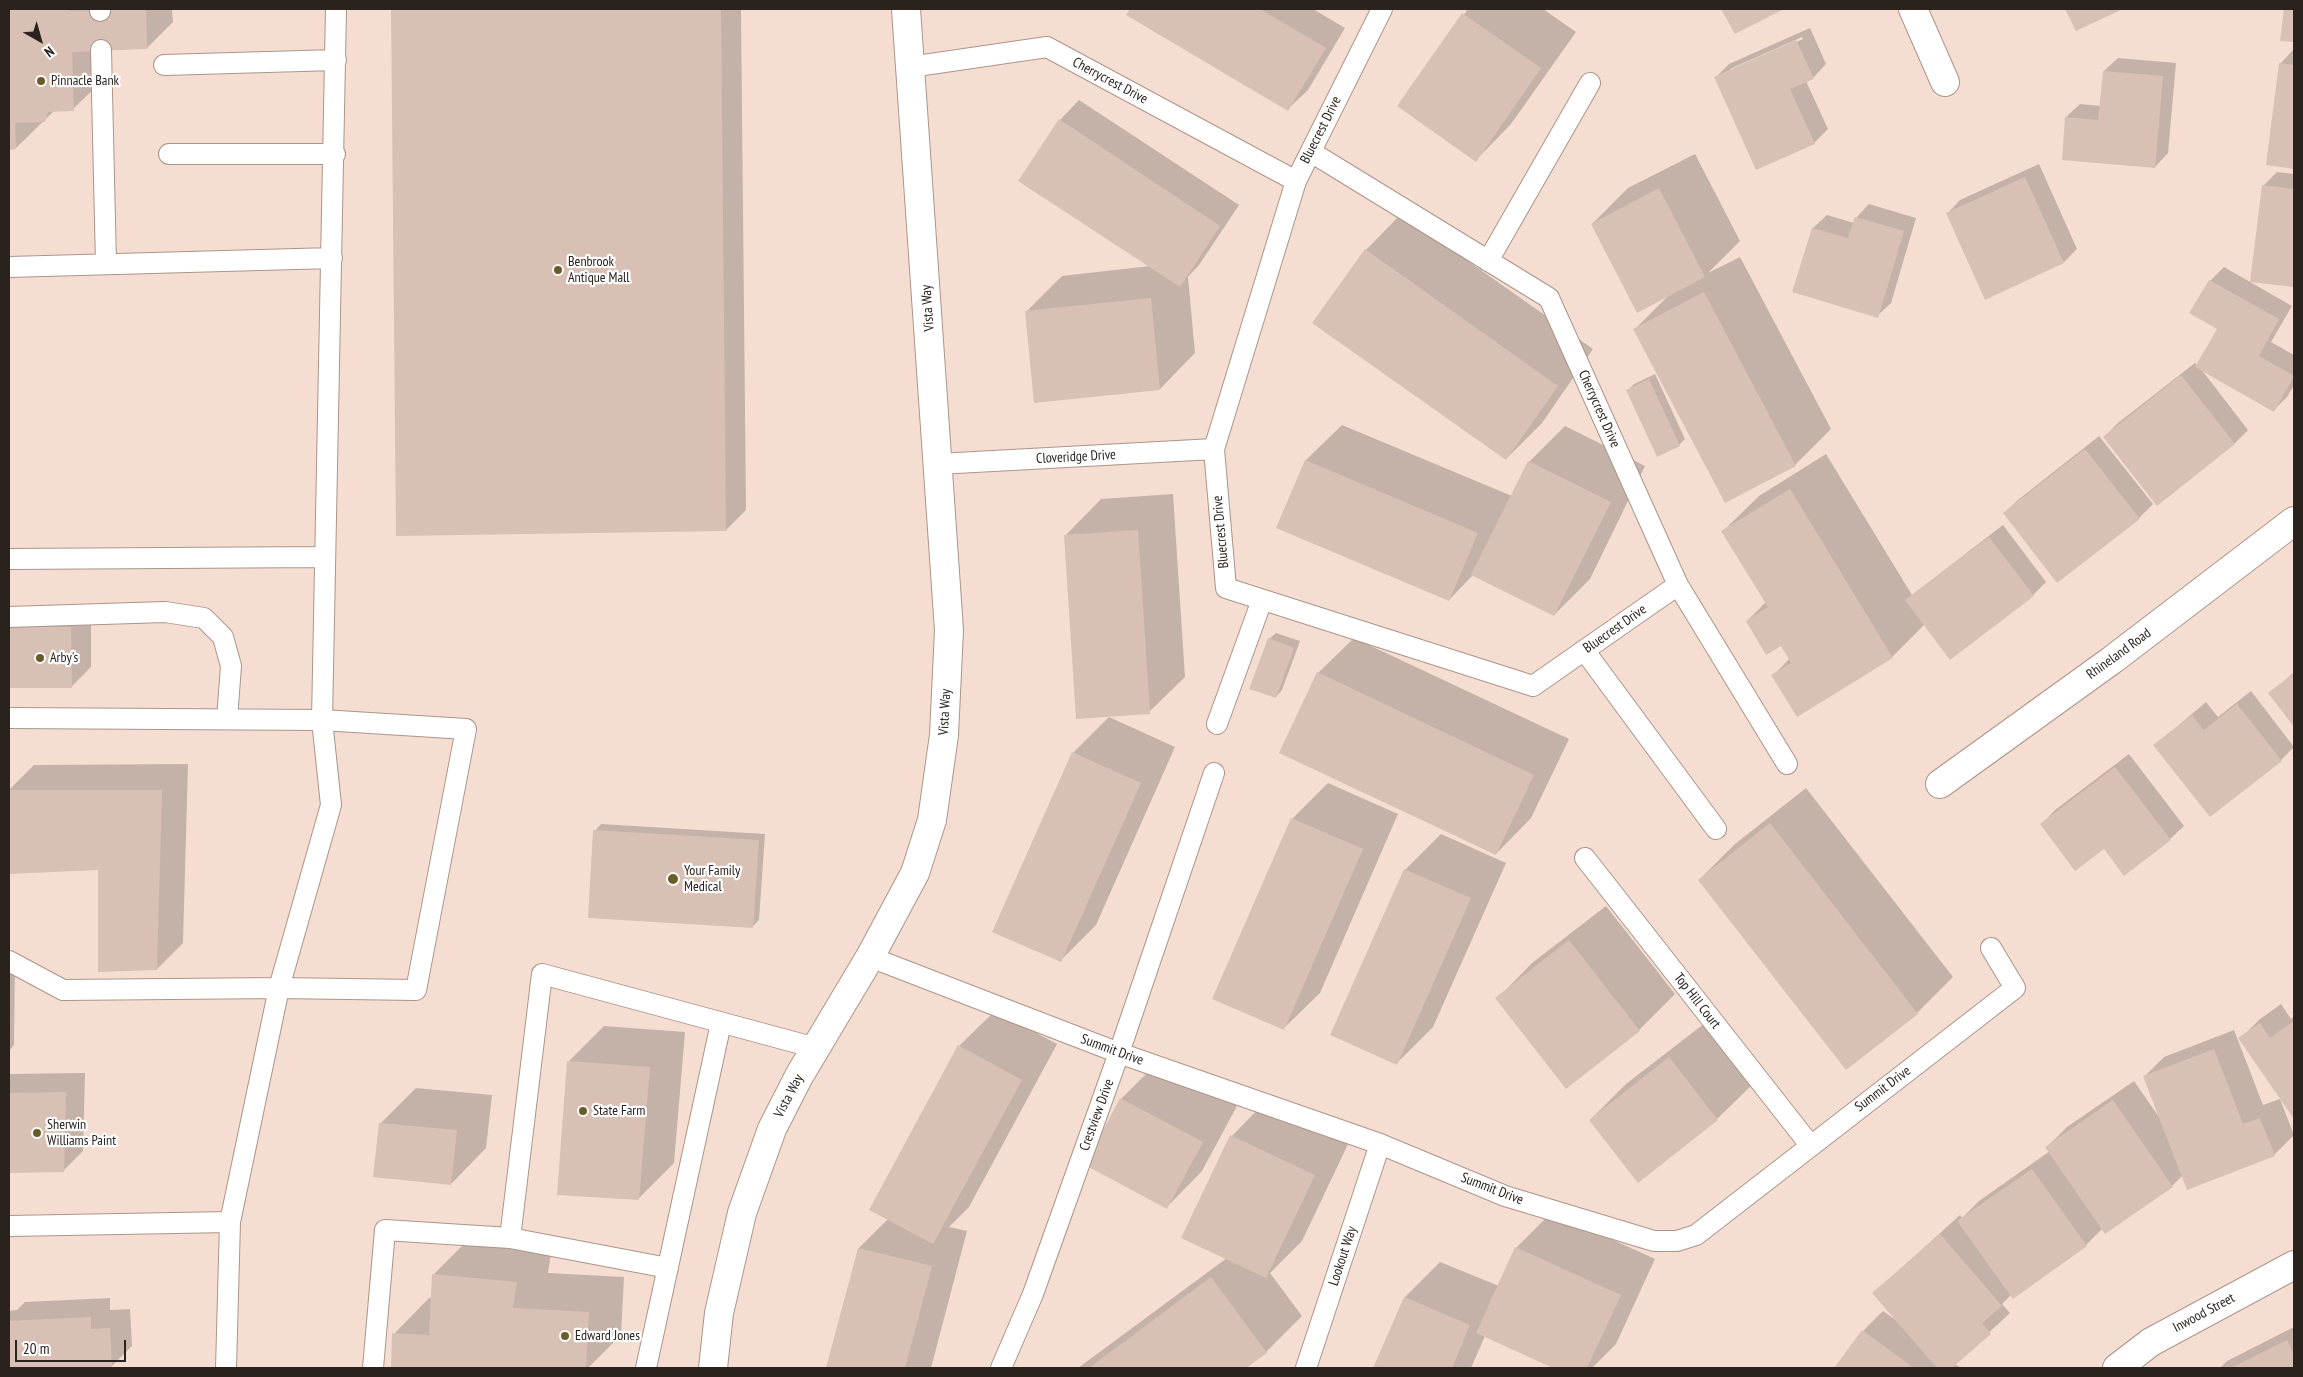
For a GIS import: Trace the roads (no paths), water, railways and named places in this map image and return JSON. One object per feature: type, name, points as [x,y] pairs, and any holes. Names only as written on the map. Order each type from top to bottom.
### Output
[{"type":"street","name":"Vista Way","points":[[712,1368],[718,1313],[742,1213],[772,1129],[816,1048],[870,957],[915,873],[932,820],[944,736],[949,630],[906,9]]},
{"type":"street","points":[[1912,9],[1946,82]]},
{"type":"street","name":"Rhineland Road","points":[[1940,784],[2112,660],[2294,521]]},
{"type":"street","name":"Inwood Street","points":[[2118,1368],[2151,1342],[2294,1265]]},
{"type":"lane","points":[[226,1368],[230,1222],[279,988],[331,805],[322,720],[324,556],[335,154],[336,9]]},
{"type":"lane","name":"Bluecrest Drive","points":[[1382,9],[1296,181],[1214,450],[1226,588],[1533,686],[1678,585]]},
{"type":"lane","name":"Cherrycrest Drive","points":[[910,67],[1047,47],[1296,181]]},
{"type":"lane","points":[[102,50],[106,264]]},
{"type":"lane","points":[[164,65],[336,60]]},
{"type":"lane","points":[[1488,261],[1590,83]]},
{"type":"lane","name":"Cherrycrest Drive","points":[[1311,152],[1549,298],[1678,585],[1787,764]]},
{"type":"lane","points":[[169,154],[335,154]]},
{"type":"lane","points":[[9,267],[332,258]]},
{"type":"lane","name":"Cloveridge Drive","points":[[938,464],[1214,450]]},
{"type":"lane","points":[[9,559],[324,556]]},
{"type":"lane","points":[[1217,724],[1262,600]]},
{"type":"lane","points":[[9,617],[165,612],[204,618],[223,637],[231,666],[226,719]]},
{"type":"lane","points":[[1584,650],[1716,829]]},
{"type":"lane","points":[[9,718],[322,720],[466,729],[416,990],[279,988],[63,990],[9,961]]},
{"type":"lane","name":"Crestview Drive","points":[[1001,1368],[1033,1294],[1119,1054],[1214,773]]},
{"type":"lane","name":"Top Hill Court","points":[[1585,858],[1810,1145]]},
{"type":"lane","name":"Summit Drive","points":[[870,957],[1119,1054],[1380,1144],[1506,1196],[1654,1241],[1677,1241],[1696,1235],[2015,988],[1991,948]]},
{"type":"lane","points":[[510,1238],[542,974],[816,1048]]},
{"type":"lane","points":[[646,1368],[721,1023]]},
{"type":"lane","name":"Lookout Way","points":[[1306,1368],[1380,1144]]},
{"type":"lane","points":[[9,1226],[230,1222]]},
{"type":"lane","points":[[373,1368],[385,1230],[510,1238],[668,1268]]},
{"type":"place","name":"Pinnacle Bank","points":[[41,81]]},
{"type":"place","name":"Benbrook Antique Mall","points":[[558,270]]},
{"type":"place","name":"Arby's","points":[[40,658]]},
{"type":"place","name":"Your Family Medical","points":[[673,879]]},
{"type":"place","name":"State Farm","points":[[583,1111]]},
{"type":"place","name":"Sherwin Williams Paint","points":[[37,1133]]},
{"type":"place","name":"Edward Jones","points":[[565,1336]]}]
